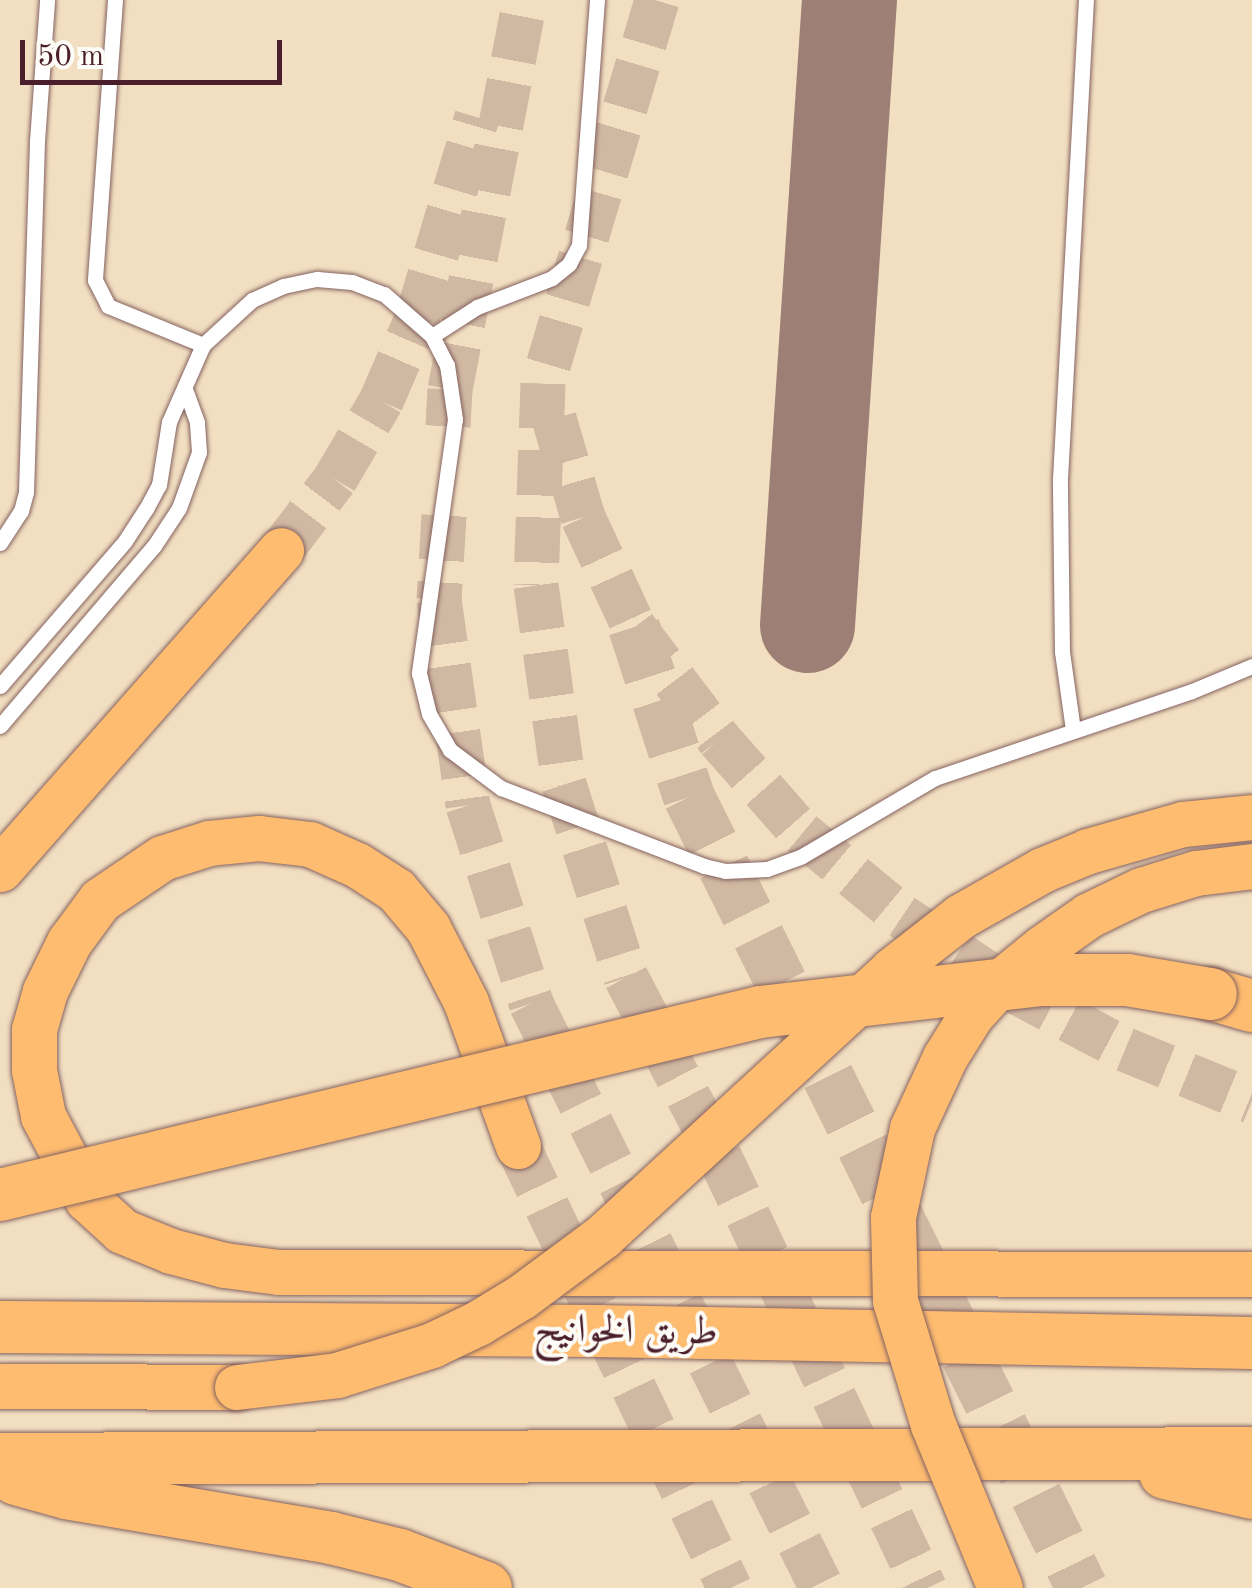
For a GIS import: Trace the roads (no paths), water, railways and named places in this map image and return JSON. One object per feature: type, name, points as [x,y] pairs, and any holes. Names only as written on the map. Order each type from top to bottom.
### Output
[{"type":"highway","points":[[0,1194],[780,1009],[957,986],[1085,978],[1170,986],[1252,1006]]},
{"type":"highway","name":"طريق الخوانيج","points":[[0,1327],[1252,1343]]},
{"type":"highway","points":[[0,1459],[1252,1453]]},
{"type":"highway","points":[[1112,1454],[1192,1481],[1252,1493]]},
{"type":"highway","points":[[0,1475],[66,1492],[330,1538],[400,1555],[486,1588]]},
{"type":"main road","points":[[0,869],[281,550]]},
{"type":"main road","points":[[0,1386],[287,1384],[337,1375],[432,1345],[521,1298],[602,1236],[892,970],[961,916],[1042,870],[1088,851],[1183,824],[1252,816]]},
{"type":"main road","points":[[518,1146],[466,1002],[428,928],[396,890],[357,864],[310,844],[259,838],[210,843],[162,858],[100,900],[69,942],[44,991],[34,1029],[34,1070],[43,1116],[63,1160],[87,1199],[122,1231],[206,1260],[279,1272],[1242,1268]]},
{"type":"main road","points":[[1000,1588],[933,1426],[896,1301],[893,1217],[912,1128],[945,1057],[971,1015],[1004,979],[1042,948],[1089,915],[1141,890],[1196,874],[1252,866]]},
{"type":"lane","points":[[0,543],[21,511],[26,492],[37,141],[47,0]]},
{"type":"lane","points":[[115,0],[95,280],[108,306],[204,345]]},
{"type":"lane","points":[[432,336],[477,306],[552,278],[569,264],[579,245],[597,0]]},
{"type":"lane","points":[[1073,730],[1062,652],[1060,478],[1086,0]]},
{"type":"lane","points":[[0,686],[125,541],[146,508],[159,485],[169,422],[204,345],[252,300],[283,286],[318,280],[352,282],[384,294],[432,336],[447,364],[455,419],[419,672],[438,733],[482,778],[704,866],[746,872],[802,856],[934,778],[1176,697],[1252,666]]},
{"type":"lane","points":[[0,726],[154,546],[179,508],[199,452],[197,422],[186,391]]},
{"type":"tunnel","points":[[448,426],[450,389],[525,0]]},
{"type":"tunnel","points":[[657,0],[543,383],[536,585],[564,784],[626,977],[719,1155],[925,1588]]},
{"type":"tunnel","points":[[281,550],[335,479],[381,401],[417,318],[477,117]]},
{"type":"tunnel","points":[[554,418],[583,517],[634,627],[719,739],[802,833],[902,916],[1010,988],[1125,1049],[1252,1101]]},
{"type":"tunnel","points":[[444,515],[439,599],[468,805],[531,1003],[822,1588]]},
{"type":"tunnel","points":[[634,627],[689,797],[1082,1588]]},
{"type":"tunnel","points":[[518,1146],[730,1588]]}]
